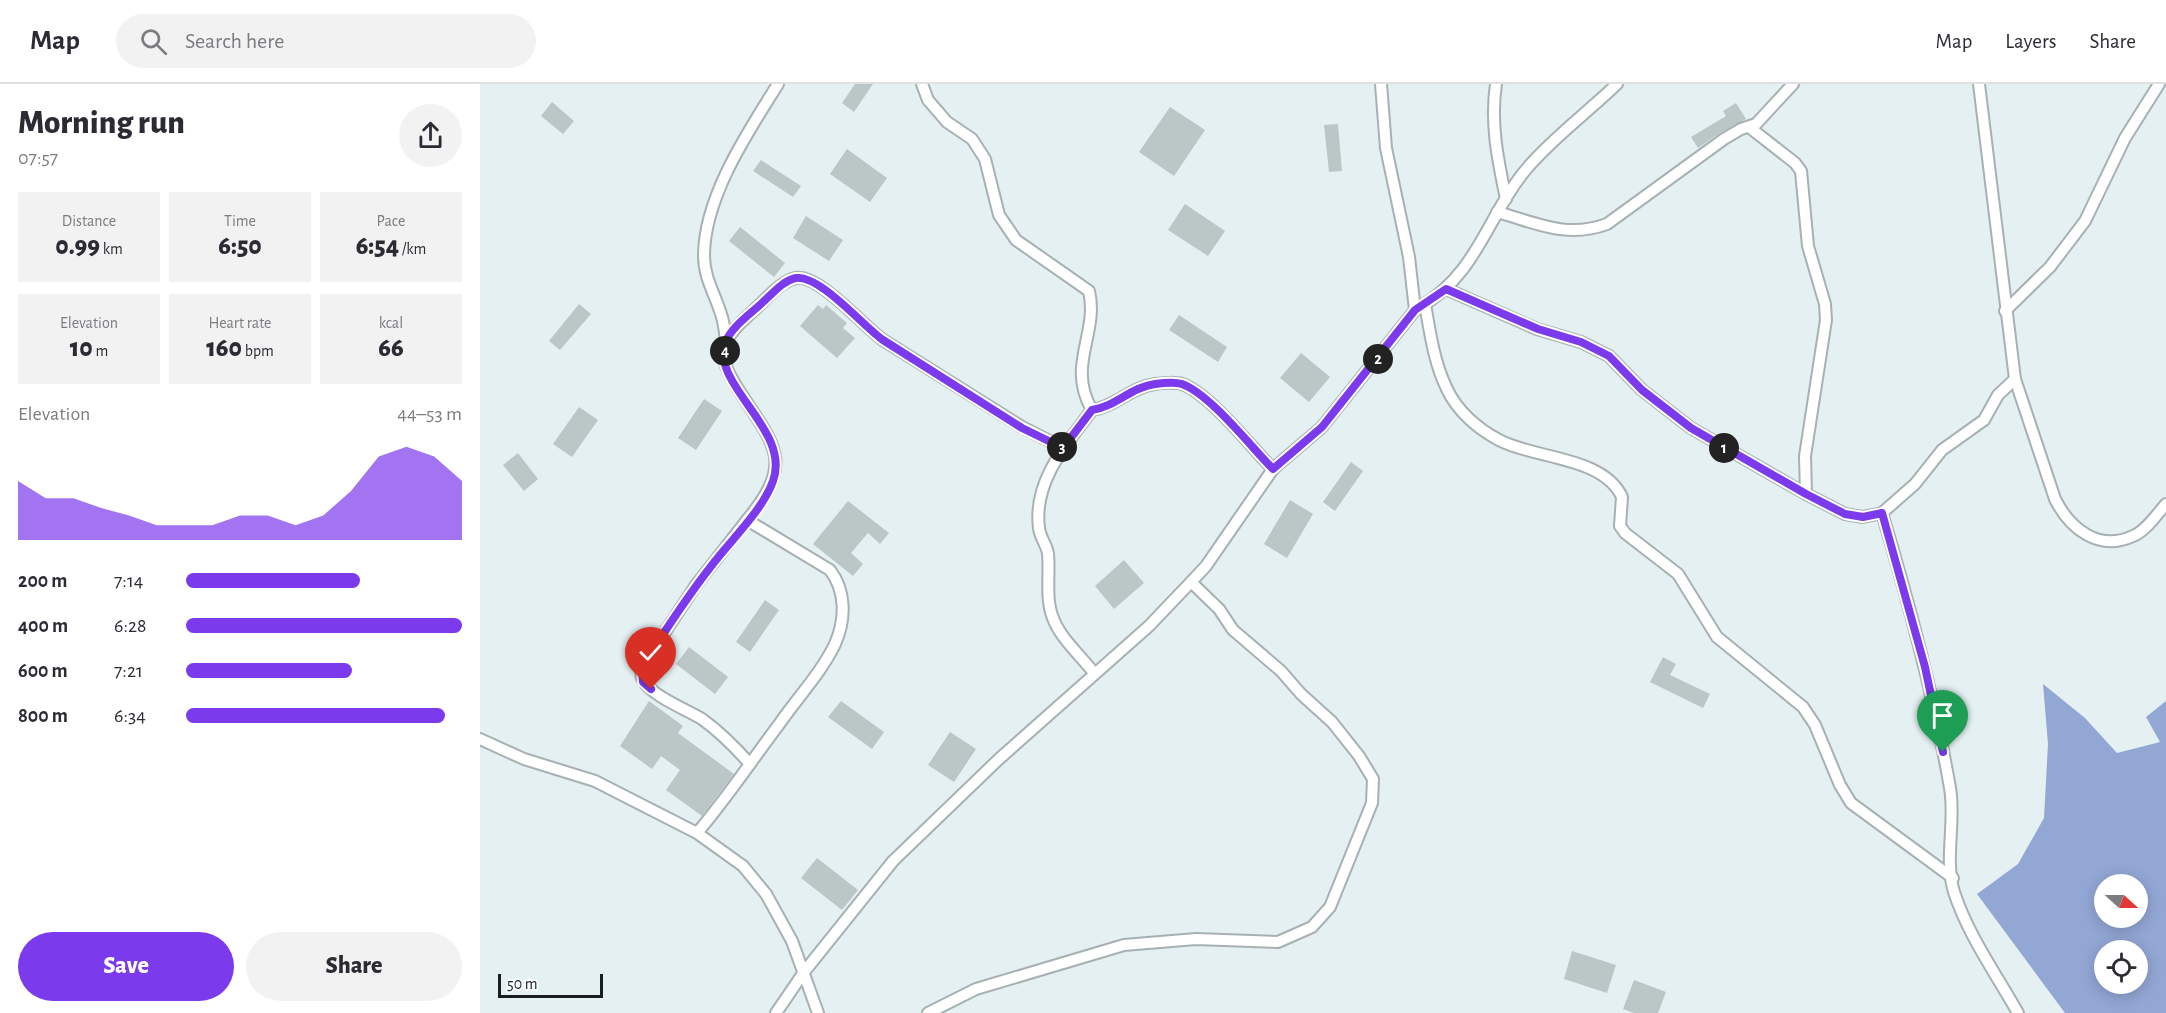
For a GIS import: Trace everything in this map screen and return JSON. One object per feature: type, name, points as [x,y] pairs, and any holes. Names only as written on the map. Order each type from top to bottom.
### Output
[{"type":"street","points":[[750,764],[729,741],[702,720],[651,689],[643,682],[641,675],[642,667],[696,585],[763,501],[774,481],[776,462],[758,415],[730,375],[724,356],[726,341],[721,314],[707,279],[704,257],[706,228],[715,201],[746,135],[778,84]]},
{"type":"street","points":[[922,84],[928,100],[947,122],[972,139],[985,159],[999,215],[1016,240],[1079,281],[1089,291],[1093,309],[1080,370],[1086,400],[1092,410]]},
{"type":"street","points":[[1381,84],[1386,148],[1420,307],[1447,390],[1466,417],[1500,441],[1587,467],[1612,483],[1622,497],[1620,526],[1625,533],[1678,573],[1707,623],[1724,643],[1785,690],[1803,707],[1815,725],[1840,785],[1851,803],[1953,878]]},
{"type":"street","points":[[1496,84],[1492,109],[1494,141],[1506,199]]},
{"type":"street","points":[[776,1013],[804,972],[893,861],[999,759],[1149,626],[1206,566],[1273,469],[1322,427],[1420,307],[1446,289],[1461,275],[1497,212],[1535,159],[1617,84]]},
{"type":"street","points":[[1497,212],[1563,231],[1587,231],[1608,224],[1724,139],[1756,124],[1793,84]]},
{"type":"street","points":[[1979,84],[2015,379],[2055,499],[2063,514],[2077,529],[2094,540],[2113,543],[2135,536],[2166,504]]},
{"type":"street","points":[[2005,311],[2050,267],[2085,221],[2125,138],[2159,84]]},
{"type":"street","points":[[1749,127],[1796,163],[1801,171],[1808,246],[1825,304],[1826,320],[1805,456],[1806,494]]},
{"type":"street","points":[[726,341],[737,326],[778,288],[794,278],[806,278],[820,285],[883,340],[1022,428],[1063,448]]},
{"type":"street","points":[[1446,289],[1538,329],[1581,342],[1609,356],[1642,390],[1691,428],[1806,494],[1845,514],[1863,517],[1882,513],[1915,484],[1942,450],[1984,420],[1998,395],[2015,379]]},
{"type":"street","points":[[1094,673],[1053,618],[1049,601],[1048,550],[1039,531],[1038,514],[1045,481],[1063,448],[1092,410],[1104,408],[1137,389],[1155,384],[1182,383],[1208,401],[1273,469]]},
{"type":"street","points":[[1882,513],[1925,667],[1951,790],[1954,890],[1967,923],[2018,1013]]},
{"type":"street","points":[[697,833],[727,799],[826,660],[836,642],[842,616],[839,582],[830,570],[747,520]]},
{"type":"street","points":[[928,1013],[976,989],[1124,945],[1196,939],[1278,942],[1312,927],[1330,907],[1372,802],[1373,779],[1359,756],[1332,722],[1301,694],[1281,671],[1233,630],[1219,609],[1191,582]]},
{"type":"street","points":[[480,739],[524,759],[595,781],[697,833],[743,866],[760,887],[792,941],[818,1013]]},
{"type":"water","points":[[2043,684],[2085,718],[2117,753],[2160,742],[2146,717],[2166,701],[2166,1013],[2065,1013],[1977,894],[2018,864],[2044,818],[2048,744]]},
{"type":"building","points":[[855,84],[873,84],[854,112],[842,103]]},
{"type":"building","points":[[552,102],[574,121],[563,134],[541,116]]},
{"type":"building","points":[[1736,103],[1746,119],[1698,148],[1691,137],[1726,116],[1723,111]]},
{"type":"building","points":[[1170,107],[1205,130],[1174,176],[1139,152]]},
{"type":"building","points":[[1338,124],[1342,171],[1329,172],[1324,125]]},
{"type":"building","points":[[847,149],[887,178],[870,202],[830,174]]},
{"type":"building","points":[[761,160],[801,186],[793,197],[753,171]]},
{"type":"building","points":[[1185,204],[1225,231],[1208,256],[1168,230]]},
{"type":"building","points":[[806,216],[843,240],[829,261],[793,238]]},
{"type":"building","points":[[740,227],[785,263],[774,277],[729,241]]},
{"type":"building","points":[[579,304],[591,314],[560,350],[549,341]]},
{"type":"building","points":[[818,305],[823,309],[826,305],[847,323],[843,328],[855,338],[837,358],[800,326]]},
{"type":"building","points":[[1179,315],[1227,347],[1218,362],[1169,330]]},
{"type":"building","points":[[1301,353],[1330,377],[1309,402],[1280,378]]},
{"type":"building","points":[[704,399],[722,411],[696,450],[678,438]]},
{"type":"building","points":[[579,407],[598,420],[572,457],[553,444]]},
{"type":"building","points":[[518,453],[538,479],[524,491],[503,465]]},
{"type":"building","points":[[1351,462],[1363,471],[1335,511],[1323,502]]},
{"type":"building","points":[[1290,500],[1313,514],[1287,558],[1264,544]]},
{"type":"building","points":[[848,501],[889,533],[880,544],[868,533],[851,553],[863,564],[853,576],[813,544]]},
{"type":"building","points":[[1124,560],[1144,583],[1114,609],[1095,586]]},
{"type":"building","points":[[765,600],[779,610],[750,652],[736,642]]},
{"type":"building","points":[[689,647],[728,677],[715,694],[676,664]]},
{"type":"building","points":[[1663,657],[1676,664],[1670,675],[1710,694],[1703,708],[1650,682]]},
{"type":"building","points":[[649,701],[683,726],[678,733],[734,774],[702,816],[666,790],[680,770],[661,756],[652,769],[620,746]]},
{"type":"building","points":[[841,701],[884,732],[872,749],[828,717]]},
{"type":"building","points":[[950,732],[976,749],[954,782],[928,765]]},
{"type":"building","points":[[817,858],[858,890],[842,910],[801,878]]},
{"type":"building","points":[[1572,951],[1616,965],[1607,993],[1564,979]]},
{"type":"building","points":[[1634,980],[1666,992],[1658,1013],[1634,1013],[1623,1009]]},
{"type":"route","points":[[651,689],[643,682],[642,667],[696,585],[763,501],[774,481],[776,462],[768,436],[758,415],[745,400],[730,375],[724,356],[726,341],[737,326],[778,288],[794,278],[806,278],[820,285],[883,340],[1022,428],[1063,448],[1092,410],[1104,408],[1137,389],[1155,384],[1182,383],[1208,401],[1273,469],[1322,427],[1415,310],[1446,289],[1538,329],[1581,342],[1609,356],[1642,390],[1691,428],[1806,494],[1845,514],[1863,517],[1882,513],[1925,667],[1943,752]]}]
